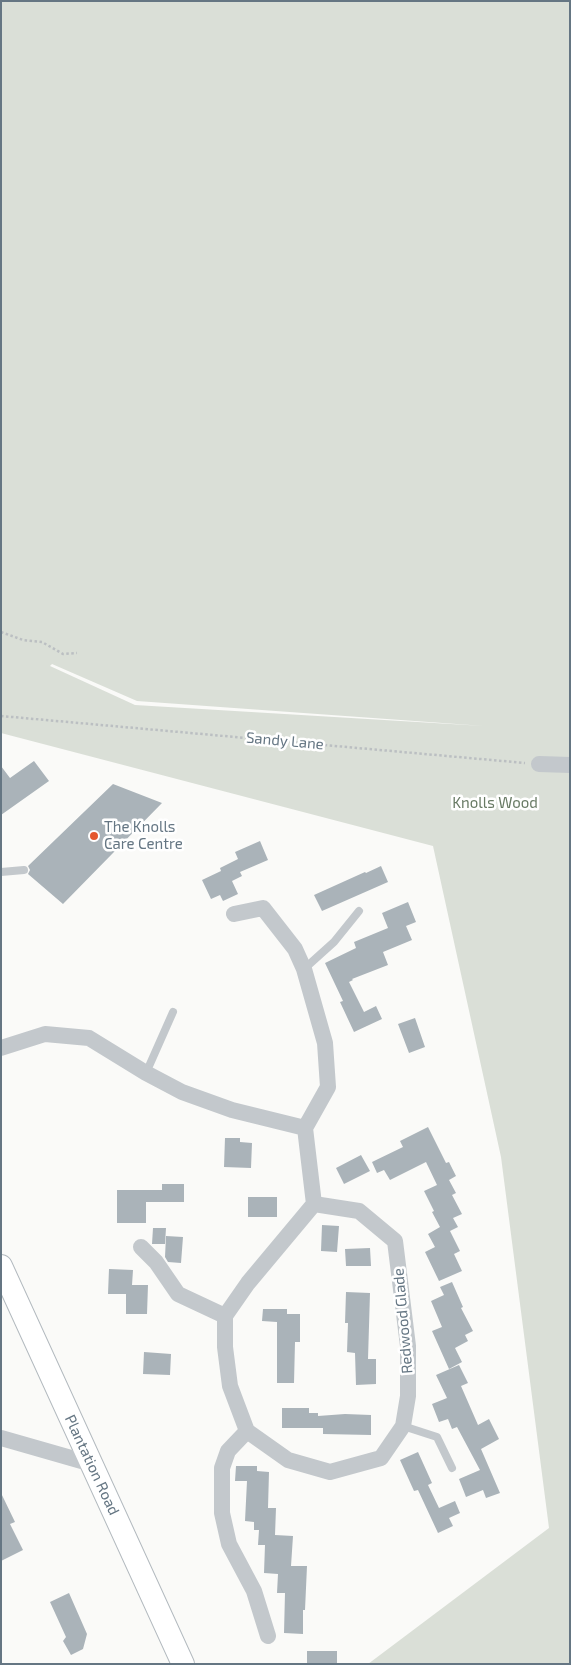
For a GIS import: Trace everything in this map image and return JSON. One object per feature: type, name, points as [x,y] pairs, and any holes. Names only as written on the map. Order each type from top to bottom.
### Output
[{"type":"street","points":[[539,764],[570,765]]},
{"type":"street","points":[[234,914],[263,908],[295,949],[304,969],[325,1043],[328,1087],[305,1128],[314,1204],[248,1283],[224,1316],[225,1347],[230,1386],[247,1431],[228,1451],[222,1468],[222,1513],[229,1544],[254,1590],[268,1636]]},
{"type":"street","points":[[1,1048],[45,1034],[89,1038],[146,1073],[182,1092],[232,1110],[305,1128]]},
{"type":"street","name":"Redwood Glade","points":[[247,1431],[288,1460],[330,1472],[381,1458],[403,1426],[408,1396],[408,1346],[395,1242],[359,1211],[314,1204]]},
{"type":"street","points":[[141,1247],[156,1262],[178,1294],[224,1316]]},
{"type":"street","name":"Plantation Road","points":[[2,1269],[183,1664]]},
{"type":"street","points":[[1,1438],[92,1464]]},
{"type":"lane","points":[[1,872],[24,870]]},
{"type":"lane","points":[[304,969],[334,942],[359,912]]},
{"type":"lane","points":[[146,1073],[173,1012]]},
{"type":"lane","points":[[403,1426],[437,1437],[452,1468]]},
{"type":"path","points":[[1,632],[23,640],[42,642],[63,654],[77,653]]},
{"type":"path","name":"Sandy Lane","points":[[1,716],[539,764]]},
{"type":"green space","name":"Knolls Wood","points":[[1,1],[570,1],[570,1664],[368,1664],[549,1528],[501,1157],[433,846],[1,733]],"holes":[[[52,664],[137,701],[484,726],[135,705],[50,666]]]},
{"type":"building","points":[[34,761],[49,781],[1,815],[1,766],[10,778]]},
{"type":"building","name":"The Knolls Care Centre","points":[[113,784],[162,803],[63,904],[28,874],[30,870],[28,866]]},
{"type":"building","points":[[260,841],[268,860],[240,872],[242,876],[232,881],[238,894],[223,901],[220,895],[211,899],[202,880],[221,871],[220,868],[238,859],[235,852]]},
{"type":"building","points":[[381,866],[388,882],[322,911],[314,895]]},
{"type":"building","points":[[408,902],[416,922],[406,926],[412,940],[383,952],[388,965],[352,979],[349,982],[364,1012],[376,1006],[382,1019],[354,1032],[340,1002],[343,1001],[325,963],[356,948],[354,942],[388,928],[382,913]]},
{"type":"building","points":[[415,1018],[425,1047],[409,1053],[398,1024]]},
{"type":"building","points":[[428,1127],[446,1163],[449,1162],[456,1176],[449,1180],[456,1193],[452,1195],[462,1214],[453,1218],[458,1227],[450,1231],[460,1251],[454,1254],[462,1271],[439,1281],[425,1252],[435,1247],[428,1234],[440,1227],[424,1191],[437,1185],[426,1162],[390,1180],[384,1170],[377,1173],[372,1162],[403,1147],[400,1141]]},
{"type":"building","points":[[225,1138],[240,1138],[240,1142],[252,1143],[251,1168],[224,1167]]},
{"type":"building","points":[[361,1155],[370,1171],[344,1184],[336,1168]]},
{"type":"building","points":[[162,1184],[184,1184],[184,1202],[146,1202],[146,1223],[117,1223],[117,1190],[162,1190]]},
{"type":"building","points":[[248,1197],[277,1197],[277,1217],[248,1217]]},
{"type":"building","points":[[322,1225],[339,1226],[337,1252],[321,1251]]},
{"type":"building","points":[[153,1228],[166,1228],[165,1244],[152,1244]]},
{"type":"building","points":[[166,1236],[183,1237],[181,1263],[168,1262],[165,1257]]},
{"type":"building","points":[[370,1248],[371,1266],[346,1266],[345,1249]]},
{"type":"building","points":[[109,1269],[133,1270],[132,1285],[148,1285],[147,1314],[126,1314],[126,1294],[108,1294]]},
{"type":"building","points":[[452,1282],[463,1307],[461,1308],[473,1331],[465,1335],[468,1341],[455,1348],[462,1362],[449,1369],[432,1331],[442,1327],[431,1301],[444,1295],[440,1287]]},
{"type":"building","points":[[346,1292],[370,1293],[368,1359],[376,1359],[376,1384],[356,1385],[355,1353],[347,1352],[348,1323],[345,1323]]},
{"type":"building","points":[[263,1309],[287,1309],[287,1314],[300,1314],[300,1342],[295,1342],[294,1383],[277,1383],[277,1322],[262,1321]]},
{"type":"building","points":[[144,1352],[171,1354],[170,1375],[143,1374]]},
{"type":"building","points":[[459,1365],[468,1383],[461,1386],[478,1425],[489,1419],[499,1439],[481,1449],[500,1493],[486,1498],[483,1490],[466,1497],[459,1479],[480,1470],[457,1427],[452,1429],[448,1419],[439,1422],[432,1404],[447,1398],[436,1375]]},
{"type":"building","points":[[282,1408],[309,1408],[309,1413],[318,1413],[318,1416],[371,1415],[371,1435],[323,1434],[323,1428],[282,1428]]},
{"type":"building","points":[[418,1452],[432,1483],[428,1485],[439,1508],[455,1501],[460,1513],[449,1518],[453,1526],[438,1533],[418,1490],[414,1491],[400,1460]]},
{"type":"building","points":[[236,1466],[257,1466],[257,1471],[269,1472],[268,1508],[276,1508],[275,1535],[293,1536],[291,1566],[307,1566],[303,1634],[284,1633],[285,1593],[277,1593],[278,1574],[264,1573],[265,1545],[258,1545],[259,1530],[254,1530],[254,1522],[245,1521],[247,1481],[235,1481]]},
{"type":"building","points":[[1,1493],[15,1522],[10,1524],[23,1550],[1,1561]]},
{"type":"building","points":[[69,1593],[87,1634],[83,1649],[71,1655],[63,1641],[66,1637],[50,1602]]},
{"type":"building","points":[[307,1651],[337,1651],[337,1664],[307,1664]]},
{"type":"place","name":"The Knolls Care Centre","points":[[94,836]]}]
